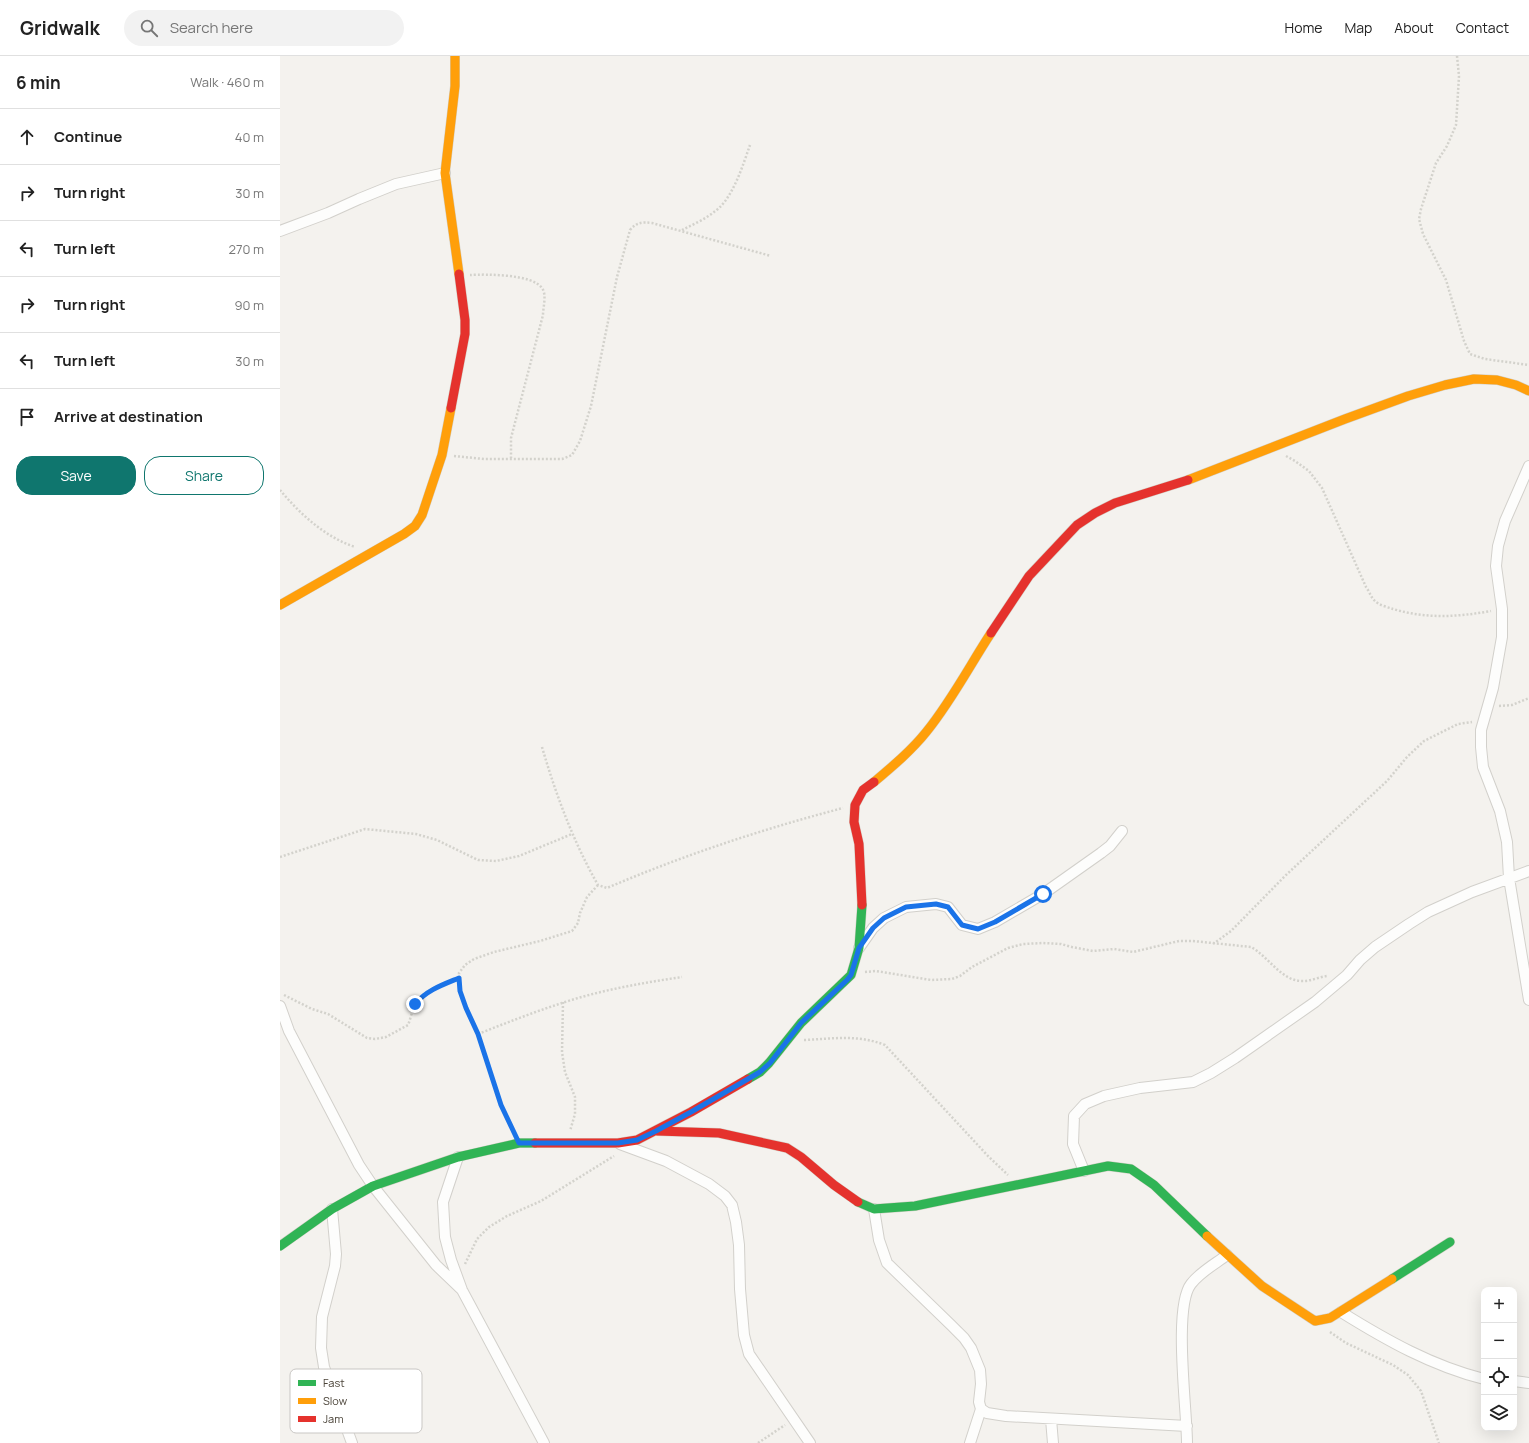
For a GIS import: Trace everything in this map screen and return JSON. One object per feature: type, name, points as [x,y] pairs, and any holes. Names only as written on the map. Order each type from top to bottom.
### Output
[{"type":"street","points":[[280,605],[371,553],[414,526],[422,515],[442,455],[464,334],[465,320],[445,173],[455,86],[454,56]]},
{"type":"street","points":[[280,231],[328,213],[396,184],[445,173]]},
{"type":"street","points":[[280,1246],[332,1209],[373,1186],[458,1157],[519,1143],[618,1143],[637,1140],[656,1131],[760,1072],[770,1063],[801,1023],[851,975],[859,948],[862,910],[859,844],[854,822],[856,805],[863,790],[896,764],[927,730],[953,694],[970,662],[1029,576],[1077,525],[1095,512],[1193,478],[1408,396],[1445,385],[1474,379],[1497,380],[1516,385],[1529,391]]},
{"type":"street","points":[[1529,466],[1505,521],[1498,546],[1496,566],[1502,609],[1502,637],[1493,688],[1481,730],[1483,766],[1504,826],[1507,842],[1509,878],[1529,1000]]},
{"type":"street","points":[[859,948],[873,928],[884,918],[906,907],[936,904],[948,907],[962,925],[978,929],[995,922],[1043,894],[1102,853],[1110,846],[1122,831]]},
{"type":"street","points":[[1084,1171],[1073,1144],[1074,1116],[1085,1104],[1117,1092],[1193,1082],[1211,1073],[1296,1017],[1347,975],[1360,960],[1375,947],[1409,924],[1448,903],[1529,871]]},
{"type":"street","points":[[280,1006],[290,1030],[359,1165],[373,1186],[436,1265],[462,1290]]},
{"type":"street","points":[[656,1131],[719,1133],[787,1148],[801,1157],[861,1204],[874,1209],[915,1206],[1108,1166],[1131,1168],[1154,1185],[1227,1255],[1262,1286],[1315,1321],[1330,1318],[1341,1312],[1450,1242]]},
{"type":"street","points":[[618,1143],[666,1160],[709,1184],[725,1196],[732,1205],[739,1245],[740,1289],[744,1335],[748,1354],[810,1443]]},
{"type":"street","points":[[458,1157],[443,1202],[445,1237],[462,1290],[544,1443]]},
{"type":"street","points":[[325,1369],[321,1348],[322,1317],[335,1266],[336,1254],[332,1209]]},
{"type":"street","points":[[874,1209],[878,1240],[887,1263],[964,1338],[971,1348],[980,1370],[981,1384],[979,1402],[981,1409],[970,1443]]},
{"type":"street","points":[[1187,1443],[1182,1355],[1182,1323],[1186,1296],[1190,1285],[1227,1255]]},
{"type":"street","points":[[1341,1312],[1381,1337],[1442,1367],[1481,1379]]},
{"type":"street","points":[[1517,1381],[1529,1383]]},
{"type":"street","points":[[981,1409],[987,1413],[1051,1419],[1120,1421],[1187,1426]]},
{"type":"street","points":[[1051,1419],[1053,1443]]},
{"type":"street","points":[[348,1433],[352,1443]]},
{"type":"path","points":[[1457,56],[1459,76],[1456,125],[1447,146],[1436,163],[1419,219],[1423,234],[1446,280],[1464,341],[1470,354],[1485,359],[1529,365]]},
{"type":"path","points":[[681,230],[694,224],[719,208],[736,181],[750,145]]},
{"type":"path","points":[[442,455],[484,459],[562,459],[572,455],[580,441],[591,406],[617,276],[630,230],[635,225],[640,222],[652,223],[771,256]]},
{"type":"path","points":[[460,276],[487,274],[516,277],[538,284],[542,288],[545,297],[542,315],[511,438],[510,458]]},
{"type":"path","points":[[1269,449],[1300,464],[1309,471],[1322,488],[1366,587],[1374,600],[1383,605],[1418,615],[1441,617],[1462,616],[1502,609]]},
{"type":"path","points":[[280,490],[303,515],[323,531],[348,545],[371,553]]},
{"type":"path","points":[[1488,706],[1512,705],[1529,698]]},
{"type":"path","points":[[1213,944],[1231,931],[1286,874],[1388,781],[1407,757],[1424,741],[1458,724],[1484,720]]},
{"type":"path","points":[[542,747],[554,789],[583,858],[598,885],[608,888],[706,849],[773,827],[856,805]]},
{"type":"path","points":[[280,857],[366,829],[416,834],[437,840],[478,860],[496,861],[519,856],[572,834]]},
{"type":"path","points":[[519,1143],[501,1105],[478,1034],[460,991],[459,973],[465,965],[474,959],[494,952],[540,941],[572,931],[578,923],[580,913],[587,897],[598,885]]},
{"type":"path","points":[[851,975],[862,972],[876,971],[931,980],[952,979],[960,976],[972,967],[1008,948],[1023,944],[1061,944],[1094,951],[1114,949],[1133,952],[1178,941],[1193,941],[1251,947],[1259,952],[1282,973],[1295,981],[1347,975]]},
{"type":"path","points":[[478,1034],[563,1002],[646,982],[682,977]]},
{"type":"path","points":[[280,994],[286,995],[328,1014],[367,1038],[375,1039],[386,1037],[408,1025],[415,1004],[423,995],[459,978]]},
{"type":"path","points":[[562,1143],[571,1130],[575,1114],[575,1097],[565,1072],[562,1052],[563,1002]]},
{"type":"path","points":[[787,1040],[858,1038],[872,1040],[885,1045],[988,1156],[1018,1184]]},
{"type":"path","points":[[459,1279],[465,1262],[477,1240],[489,1227],[507,1216],[541,1201],[629,1147]]},
{"type":"path","points":[[1315,1321],[1346,1343],[1393,1365],[1408,1375],[1421,1391],[1439,1443]]},
{"type":"path","points":[[758,1443],[794,1419]]},
{"type":"traffic: fast","points":[[748,1079],[760,1072],[769,1063],[801,1023],[851,975],[859,948],[862,905]]},
{"type":"traffic: fast","points":[[280,1246],[332,1209],[373,1186],[458,1157],[519,1143],[535,1143]]},
{"type":"traffic: fast","points":[[858,1202],[874,1209],[915,1206],[1108,1166],[1131,1169],[1154,1185],[1207,1236]]},
{"type":"traffic: fast","points":[[1392,1279],[1450,1242]]},
{"type":"traffic: slow","points":[[455,56],[455,86],[445,173],[459,274]]},
{"type":"traffic: slow","points":[[1188,480],[1345,419],[1408,396],[1445,385],[1474,379],[1497,380],[1516,385],[1529,391]]},
{"type":"traffic: slow","points":[[280,605],[404,534],[415,526],[422,515],[442,455],[451,408]]},
{"type":"traffic: slow","points":[[874,782],[909,751],[927,731],[953,695],[991,633]]},
{"type":"traffic: slow","points":[[1207,1236],[1262,1286],[1315,1321],[1330,1318],[1392,1279]]},
{"type":"traffic: jam","points":[[451,408],[465,334],[465,320],[459,274]]},
{"type":"traffic: jam","points":[[991,633],[1029,576],[1077,525],[1095,513],[1115,503],[1188,480]]},
{"type":"traffic: jam","points":[[862,905],[859,844],[854,822],[855,805],[863,790],[874,782]]},
{"type":"traffic: jam","points":[[535,1143],[618,1143],[637,1140],[691,1112],[748,1079]]},
{"type":"traffic: jam","points":[[657,1131],[719,1133],[787,1148],[801,1157],[834,1185],[858,1202]]},
{"type":"route","points":[[415,1004],[423,995],[431,990],[459,978],[460,991],[478,1034],[501,1105],[519,1143],[589,1144],[618,1143],[637,1140],[691,1112],[760,1072],[770,1063],[801,1023],[847,980],[851,975],[859,948],[873,928],[884,918],[906,907],[936,904],[948,907],[962,925],[978,929],[995,922],[1043,894]]}]
